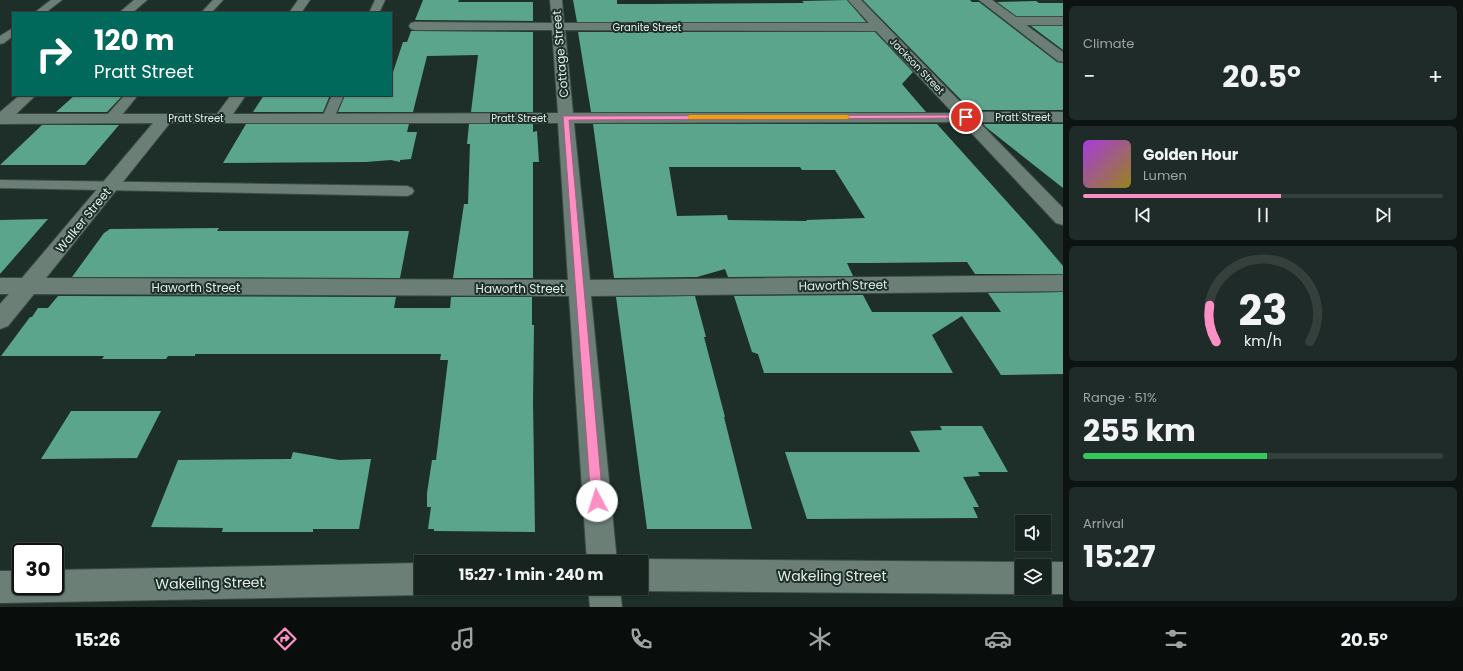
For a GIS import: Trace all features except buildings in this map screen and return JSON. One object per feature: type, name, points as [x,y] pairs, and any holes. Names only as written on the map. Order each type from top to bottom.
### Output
[{"type":"street","points":[[126,12],[141,0]]},
{"type":"street","points":[[296,12],[304,0]]},
{"type":"street","name":"Cottage Street","points":[[556,0],[601,555]]},
{"type":"street","name":"Jackson Street","points":[[854,0],[1063,219]]},
{"type":"street","points":[[985,0],[1063,58]]},
{"type":"street","points":[[1013,21],[1063,21]]},
{"type":"street","name":"Granite Street","points":[[415,26],[880,27]]},
{"type":"street","points":[[1,119],[28,96]]},
{"type":"street","points":[[222,118],[238,96]]},
{"type":"street","name":"Pratt Street","points":[[1,119],[1063,117]]},
{"type":"street","name":"Walker Street","points":[[0,320],[166,118]]},
{"type":"street","name":"Haworth Street","points":[[0,286],[580,288],[1063,283]]},
{"type":"street","name":"Wakeling Street","points":[[648,575],[1015,578]]},
{"type":"street","points":[[1051,578],[1063,578]]},
{"type":"street","name":"Wakeling Street","points":[[0,587],[414,579]]},
{"type":"street","points":[[605,595],[606,607]]},
{"type":"lane","points":[[40,12],[57,0]]},
{"type":"lane","points":[[207,12],[218,0]]},
{"type":"lane","points":[[374,12],[380,0]]},
{"type":"lane","points":[[0,41],[12,33]]},
{"type":"lane","points":[[112,118],[131,96]]},
{"type":"lane","points":[[328,118],[338,96]]},
{"type":"lane","points":[[0,184],[407,191]]},
{"type":"slow traffic","points":[[690,117],[847,117]]},
{"type":"route","points":[[597,501],[566,118],[966,117]]}]
